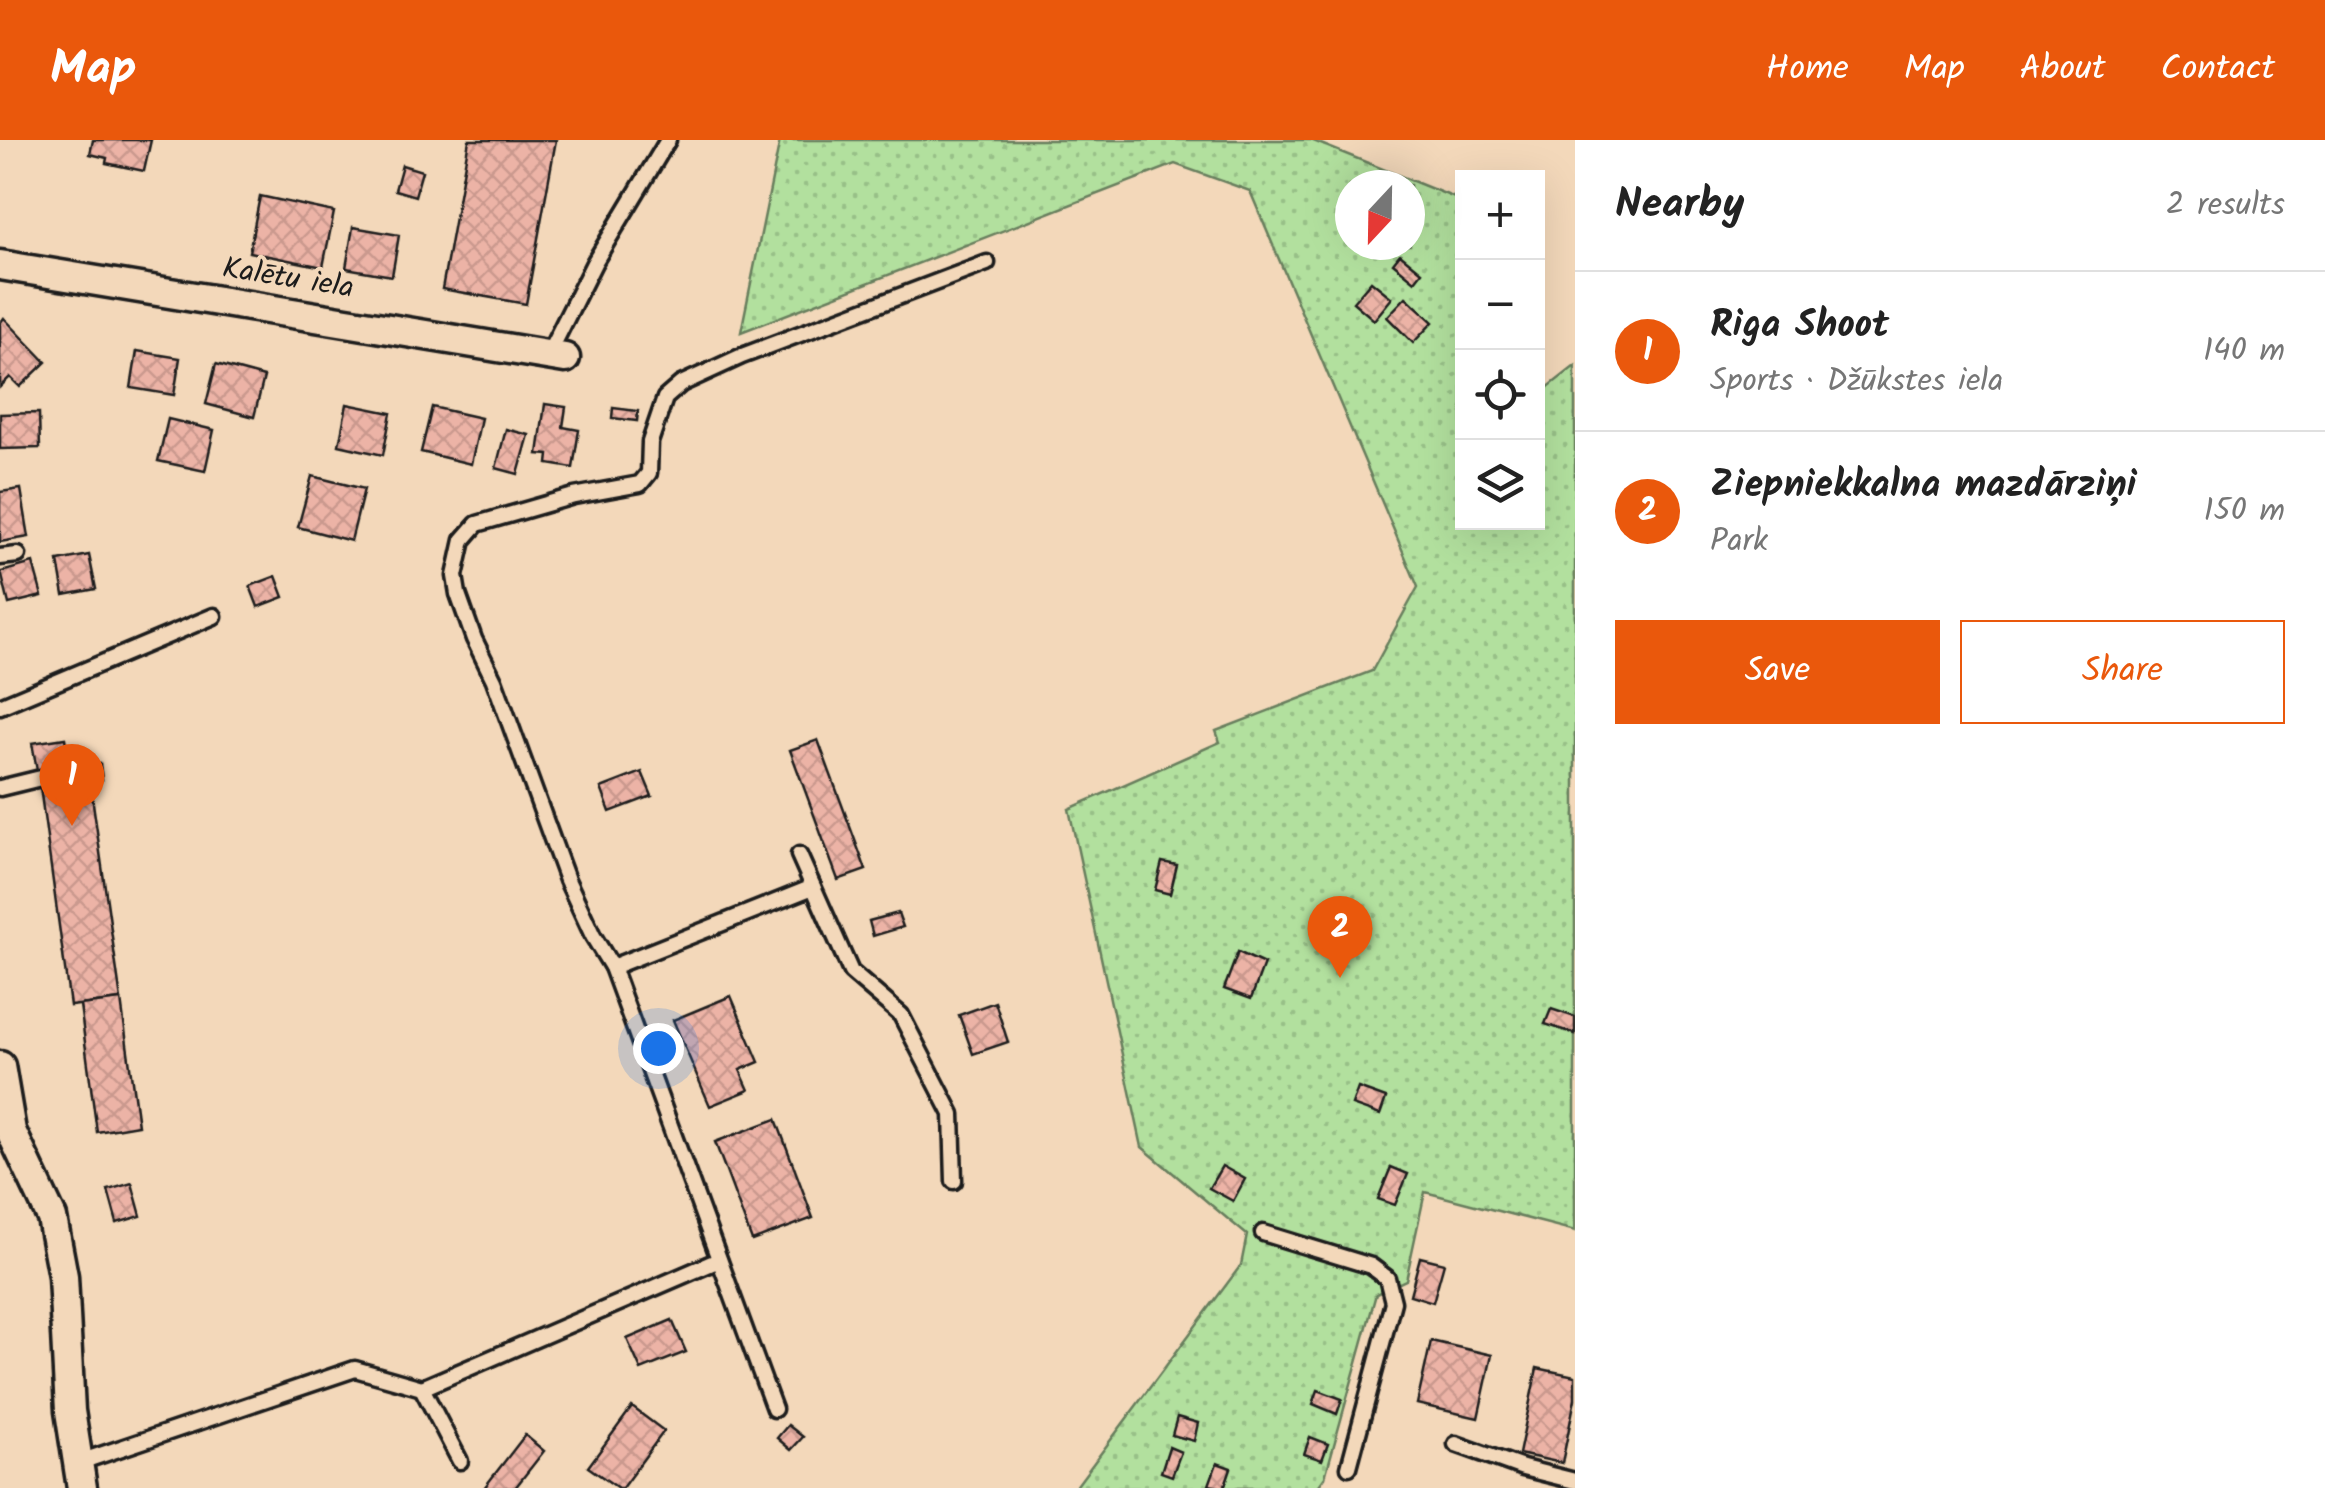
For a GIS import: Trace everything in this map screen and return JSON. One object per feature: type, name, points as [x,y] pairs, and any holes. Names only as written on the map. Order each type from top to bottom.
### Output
[{"type":"street","name":"Kalētu iela","points":[[0,265],[556,357]]},
{"type":"street","points":[[0,1066],[5,1133],[52,1218],[63,1276],[70,1411],[79,1476]]},
{"type":"lane","points":[[556,357],[594,263],[668,140]]},
{"type":"lane","points":[[774,1410],[612,967],[567,880],[494,680],[474,640],[454,576],[463,540],[477,524],[574,496],[640,484],[649,473],[650,442],[665,398],[682,384],[742,356],[987,263]]},
{"type":"lane","points":[[0,556],[18,555]]},
{"type":"lane","points":[[0,706],[214,616]]},
{"type":"lane","points":[[0,788],[45,777]]},
{"type":"lane","points":[[799,856],[851,972],[901,1015],[952,1114],[954,1181]]},
{"type":"lane","points":[[612,967],[813,887]]},
{"type":"lane","points":[[1263,1233],[1371,1266],[1386,1278],[1394,1302],[1349,1466]]},
{"type":"lane","points":[[79,1476],[354,1368],[422,1388],[719,1260]]},
{"type":"lane","points":[[422,1388],[460,1461]]},
{"type":"lane","points":[[1456,1444],[1523,1468],[1575,1481]]},
{"type":"green space","points":[[780,140],[1311,140],[1386,170],[1335,170],[1335,260],[1425,260],[1425,186],[1455,198],[1455,530],[1545,530],[1545,390],[1575,366],[1575,1231],[1425,1192],[1406,1280],[1376,1294],[1325,1477],[1317,1488],[1075,1488],[1241,1265],[1247,1235],[1142,1147],[1069,809],[1220,742],[1216,731],[1372,671],[1418,587],[1250,191],[1175,164],[741,332]]},
{"type":"building","points":[[93,140],[151,140],[144,171],[106,163],[107,158],[90,154]]},
{"type":"building","points":[[469,140],[556,140],[526,304],[442,289]]},
{"type":"building","points":[[402,165],[422,171],[415,196],[395,190]]},
{"type":"building","points":[[260,196],[334,212],[323,267],[249,252]]},
{"type":"building","points":[[353,227],[399,235],[392,276],[346,268]]},
{"type":"building","points":[[1407,260],[1422,272],[1415,281],[1393,263]]},
{"type":"building","points":[[1371,281],[1392,298],[1374,320],[1353,302]]},
{"type":"building","points":[[1406,297],[1433,322],[1413,343],[1387,317]]},
{"type":"building","points":[[4,318],[46,362],[20,387],[10,377],[0,387],[0,323]]},
{"type":"building","points":[[137,351],[180,358],[174,395],[131,388]]},
{"type":"building","points":[[216,364],[264,377],[254,417],[206,404]]},
{"type":"building","points":[[347,404],[391,413],[383,455],[339,445]]},
{"type":"building","points":[[545,404],[566,407],[563,427],[579,430],[573,468],[548,464],[549,455],[538,454]]},
{"type":"building","points":[[432,407],[481,418],[471,464],[421,452]]},
{"type":"building","points":[[613,408],[638,411],[637,421],[612,418]]},
{"type":"building","points":[[39,413],[40,448],[0,449],[0,414]]},
{"type":"building","points":[[168,419],[214,430],[205,471],[158,461]]},
{"type":"building","points":[[506,429],[529,435],[518,474],[496,468]]},
{"type":"building","points":[[312,476],[364,489],[351,541],[298,527]]},
{"type":"building","points":[[21,489],[29,537],[0,542],[0,492]]},
{"type":"building","points":[[89,555],[96,589],[64,595],[58,561]]},
{"type":"building","points":[[33,563],[42,596],[9,604],[1,572]]},
{"type":"building","points":[[276,576],[284,597],[258,607],[250,586]]},
{"type":"building","points":[[65,738],[70,764],[37,770],[32,743]]},
{"type":"building","points":[[818,740],[866,870],[838,880],[790,750]]},
{"type":"building","points":[[100,764],[102,780],[90,782],[121,1000],[70,1006],[40,787],[73,784],[70,769]]},
{"type":"building","points":[[642,772],[652,796],[610,812],[601,788]]},
{"type":"building","points":[[1162,862],[1177,865],[1170,894],[1155,890]]},
{"type":"building","points":[[898,913],[903,927],[873,936],[869,921]]},
{"type":"building","points":[[1238,952],[1264,964],[1251,999],[1224,989]]},
{"type":"building","points":[[731,996],[759,1062],[740,1070],[749,1090],[710,1106],[673,1020]]},
{"type":"building","points":[[121,1000],[138,1125],[97,1132],[80,1005]]},
{"type":"building","points":[[995,1002],[1008,1042],[973,1054],[959,1015]]},
{"type":"building","points":[[1551,1009],[1575,1017],[1575,1034],[1545,1024]]},
{"type":"building","points":[[1358,1088],[1386,1098],[1380,1115],[1352,1105]]},
{"type":"building","points":[[776,1119],[813,1218],[752,1241],[715,1142]]},
{"type":"building","points":[[1222,1166],[1245,1179],[1233,1201],[1209,1188]]},
{"type":"building","points":[[1391,1167],[1408,1174],[1395,1205],[1378,1199]]},
{"type":"building","points":[[132,1183],[141,1216],[117,1223],[108,1190]]},
{"type":"building","points":[[1420,1257],[1444,1263],[1433,1302],[1410,1295]]},
{"type":"building","points":[[672,1320],[686,1352],[641,1370],[627,1339]]},
{"type":"building","points":[[1431,1341],[1492,1355],[1478,1418],[1417,1404]]},
{"type":"building","points":[[1537,1368],[1575,1376],[1575,1399],[1562,1463],[1519,1454]]},
{"type":"building","points":[[1318,1390],[1342,1399],[1337,1414],[1313,1404]]},
{"type":"building","points":[[632,1407],[664,1431],[622,1488],[618,1488],[588,1467]]},
{"type":"building","points":[[1177,1417],[1198,1423],[1194,1441],[1172,1435]]},
{"type":"building","points":[[788,1425],[803,1437],[791,1450],[777,1438]]},
{"type":"building","points":[[525,1435],[544,1451],[515,1488],[484,1488]]},
{"type":"building","points":[[1310,1437],[1328,1444],[1322,1460],[1304,1454]]},
{"type":"building","points":[[1169,1447],[1181,1452],[1172,1476],[1161,1472]]},
{"type":"building","points":[[1217,1463],[1231,1468],[1224,1488],[1209,1485]]},
{"type":"place","name":"Riga Shoot","points":[[72,826]]},
{"type":"place","name":"Ziepniekkalna mazdārziņi","points":[[1340,978]]}]
